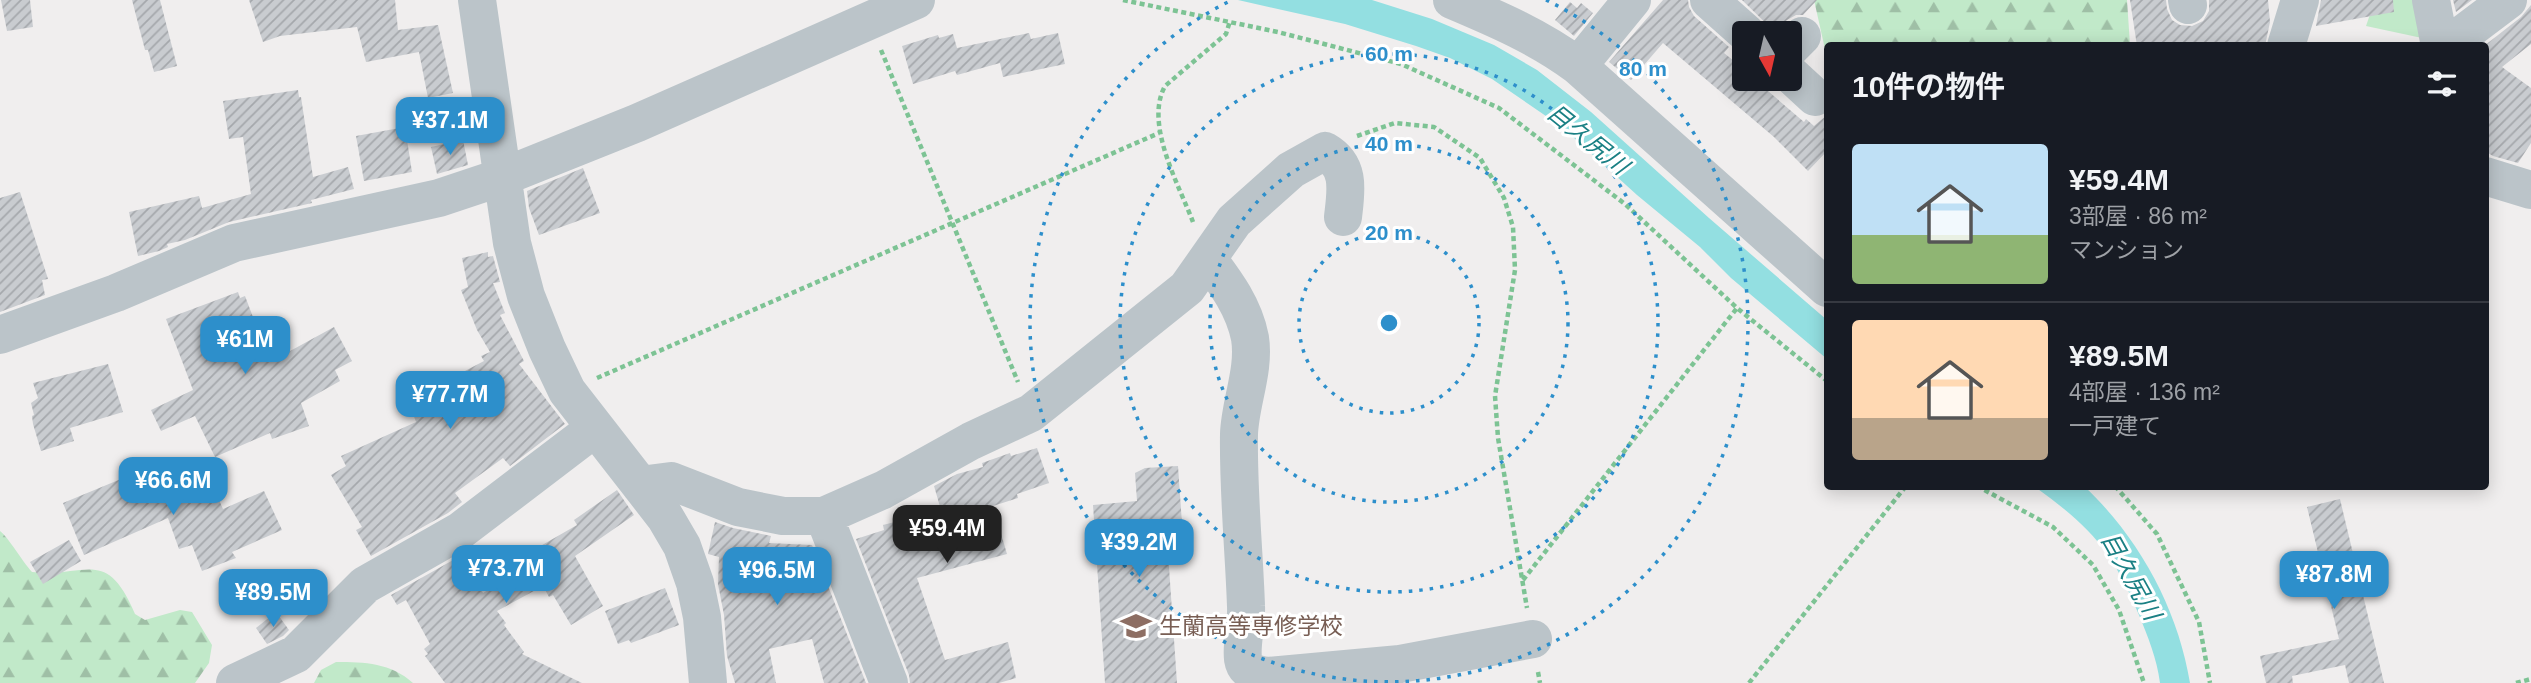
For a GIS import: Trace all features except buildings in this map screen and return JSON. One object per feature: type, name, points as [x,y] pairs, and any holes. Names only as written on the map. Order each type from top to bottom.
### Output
[{"type":"street","points":[[477,0],[512,243],[526,296],[567,391],[665,517],[681,546],[695,583],[702,617],[708,683]]},
{"type":"street","points":[[0,335],[116,293],[234,243],[439,198],[502,177],[637,123],[916,0]]},
{"type":"street","points":[[1452,0],[1515,27],[1578,66],[1824,285]]},
{"type":"street","points":[[1578,66],[1632,0]]},
{"type":"street","points":[[1710,0],[1733,21]]},
{"type":"street","points":[[2287,42],[2300,0]]},
{"type":"street","points":[[2431,0],[2439,42]]},
{"type":"street","points":[[2452,42],[2508,0]]},
{"type":"street","points":[[640,485],[671,481],[738,507],[783,516],[824,516],[883,490],[1031,413],[1187,288],[1234,221],[1292,170],[1325,151],[1340,164],[1345,175],[1343,217]]},
{"type":"street","points":[[2489,177],[2531,190]]},
{"type":"street","points":[[1208,258],[1244,316],[1251,341],[1239,432],[1247,624],[1243,660],[1247,669],[1267,677],[1400,664],[1533,639]]},
{"type":"street","points":[[235,683],[296,654],[365,585],[460,531],[594,429]]},
{"type":"street","points":[[824,516],[889,683]]},
{"type":"path","points":[[1123,0],[1230,21],[1401,64],[1499,108],[1625,204],[1737,308],[1824,379]]},
{"type":"path","points":[[869,20],[1031,413]]},
{"type":"path","points":[[1208,258],[1159,133],[1159,97],[1165,86],[1226,34],[1230,21]]},
{"type":"path","points":[[1325,151],[1340,142],[1395,123],[1434,127],[1479,158],[1504,198],[1513,227],[1515,270],[1495,396],[1497,438],[1540,683]]},
{"type":"path","points":[[567,391],[1159,133]]},
{"type":"path","points":[[1522,581],[1737,308]]},
{"type":"path","points":[[1749,683],[1903,490]]},
{"type":"path","points":[[1984,490],[2053,527],[2093,565],[2119,610],[2144,683]]},
{"type":"path","points":[[2119,490],[2157,534],[2199,622],[2210,683]]},
{"type":"path","points":[[2516,683],[2531,679]]},
{"type":"green space","points":[[1814,0],[2127,0],[2130,42],[1824,42],[1824,45]]},
{"type":"green space","points":[[2375,0],[2414,0],[2422,38],[2366,26]]},
{"type":"green space","points":[[0,531],[32,572],[104,572],[125,593],[135,614],[145,620],[180,610],[192,612],[212,645],[209,663],[195,683],[0,683]]},
{"type":"green space","points":[[336,662],[367,663],[387,668],[413,683],[314,683],[321,670]]},
{"type":"water","name":"目久尻川","points":[[1238,0],[1372,0],[1432,19],[1494,45],[1537,70],[1591,112],[1824,317],[1824,356],[1731,278],[1700,247],[1562,127],[1492,79],[1450,58],[1345,24]]},
{"type":"water","name":"目久尻川","points":[[2039,490],[2088,490],[2122,529],[2139,552],[2166,602],[2184,655],[2190,683],[2160,683],[2142,623],[2120,574],[2086,528]]},
{"type":"place","name":"生蘭高等専修学校","points":[[1136,626]]}]
